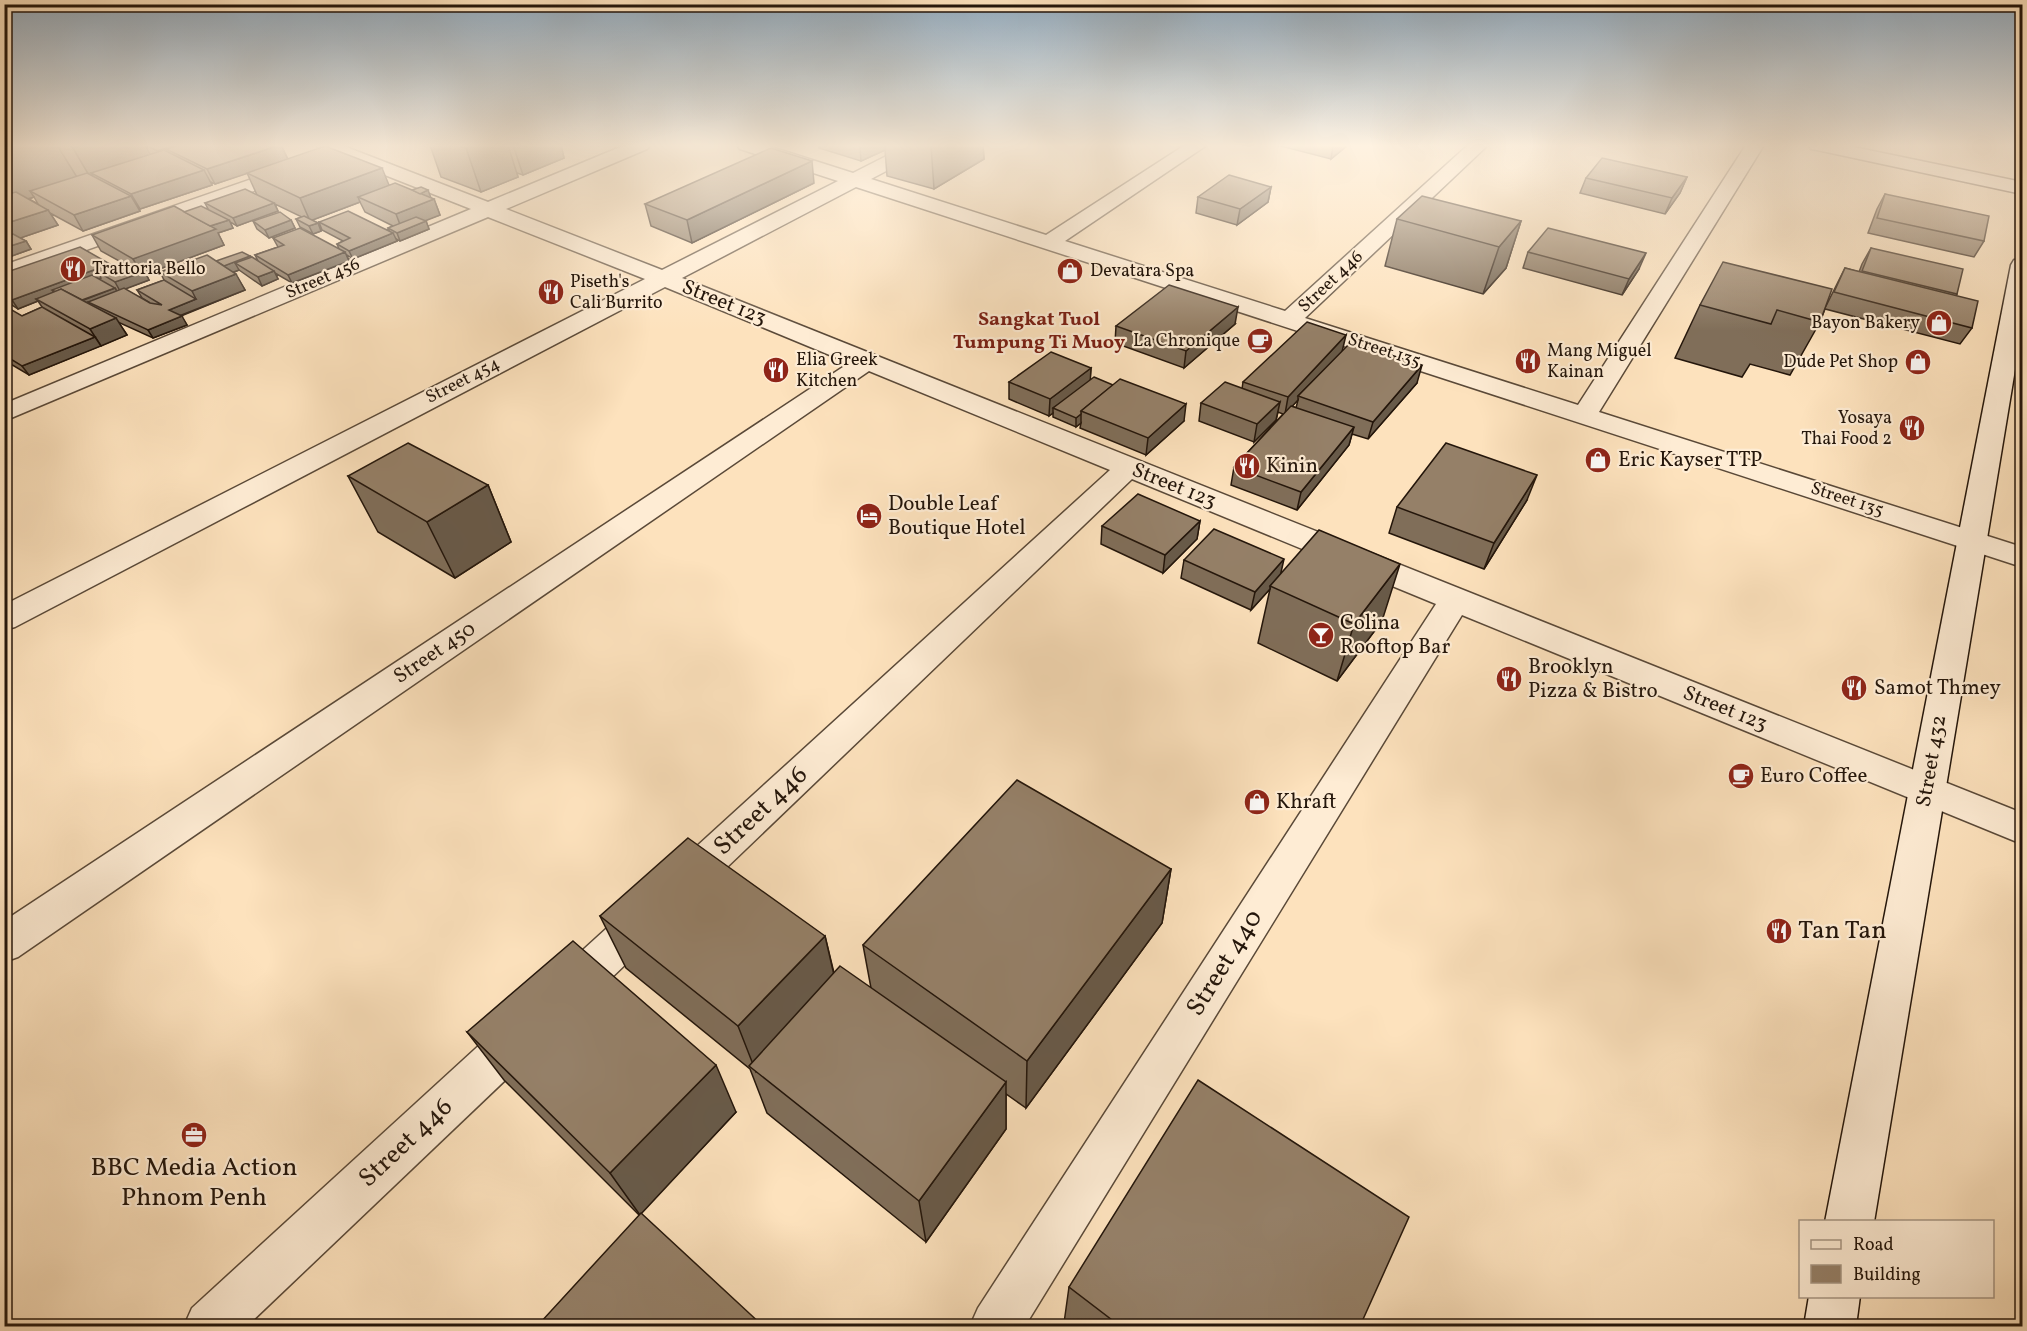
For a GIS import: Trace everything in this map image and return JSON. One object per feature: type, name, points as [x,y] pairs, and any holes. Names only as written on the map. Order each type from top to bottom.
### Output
[{"type":"street","points":[[4,273],[186,207]]},
{"type":"street","name":"Street 123","points":[[485,207],[2022,829]]},
{"type":"street","name":"Street 456","points":[[4,413],[494,207]]},
{"type":"street","name":"Street 454","points":[[4,619],[801,207]]},
{"type":"street","name":"Street 135","points":[[937,207],[2022,557]]},
{"type":"street","points":[[1048,243],[1103,207]]},
{"type":"street","name":"Street 446","points":[[1289,320],[1412,207]]},
{"type":"street","points":[[1584,415],[1716,207]]},
{"type":"street","name":"Street 432","points":[[1849,1220],[2022,265]]},
{"type":"street","name":"Street 450","points":[[4,944],[866,362]]},
{"type":"street","name":"Street 446","points":[[210,1326],[1128,468]]},
{"type":"street","name":"Street 440","points":[[996,1326],[1455,600]]},
{"type":"street","points":[[1830,1326],[1835,1298]]},
{"type":"building","points":[[4,207],[43,207],[48,210],[4,224]]},
{"type":"building","points":[[60,207],[98,207],[74,215]]},
{"type":"building","points":[[171,207],[176,207],[216,229],[133,259],[92,235]]},
{"type":"building","points":[[203,207],[229,220],[210,226],[184,212]]},
{"type":"building","points":[[213,207],[263,207],[233,218]]},
{"type":"building","points":[[381,207],[413,207],[396,214]]},
{"type":"building","points":[[653,207],[714,207],[687,220]]},
{"type":"building","points":[[1410,207],[1466,207],[1521,221],[1499,247],[1397,219]]},
{"type":"building","points":[[1881,207],[1947,207],[1989,216],[1984,241],[1877,218]]},
{"type":"building","points":[[348,211],[393,233],[349,251],[337,244],[350,238],[319,222]]},
{"type":"building","points":[[280,212],[291,220],[265,230],[253,221]]},
{"type":"building","points":[[304,216],[318,223],[309,226],[296,219]]},
{"type":"building","points":[[416,217],[426,221],[397,233],[388,228]]},
{"type":"building","points":[[300,228],[345,252],[288,275],[255,255],[284,245],[273,238]]},
{"type":"building","points":[[1548,228],[1646,253],[1629,279],[1528,252]]},
{"type":"building","points":[[13,234],[26,241],[4,248],[4,237]]},
{"type":"building","points":[[80,247],[110,264],[12,300],[4,296],[4,273]]},
{"type":"building","points":[[1871,248],[1963,269],[1957,294],[1862,271]]},
{"type":"building","points":[[242,252],[250,256],[224,266],[216,261]]},
{"type":"building","points":[[207,255],[236,274],[192,291],[160,272]]},
{"type":"building","points":[[252,257],[274,271],[258,277],[235,263]]},
{"type":"building","points":[[126,262],[144,272],[115,282],[98,272]]},
{"type":"building","points":[[1723,262],[1832,289],[1820,322],[1777,310],[1771,324],[1700,305]]},
{"type":"building","points":[[1845,268],[1978,301],[1972,328],[1834,292]]},
{"type":"building","points":[[92,275],[115,288],[82,300],[61,289],[56,292],[52,290]]},
{"type":"building","points":[[164,280],[196,299],[169,310],[182,316],[148,330],[88,302],[124,288],[150,303],[162,305],[137,290]]},
{"type":"building","points":[[1169,285],[1238,307],[1186,351],[1116,326]]},
{"type":"building","points":[[61,289],[116,318],[90,329],[36,299]]},
{"type":"building","points":[[42,307],[95,337],[22,366],[4,355],[4,312],[12,310],[22,316]]},
{"type":"building","points":[[1307,322],[1346,335],[1288,397],[1243,382]]},
{"type":"building","points":[[1351,342],[1422,365],[1373,422],[1298,396]]},
{"type":"building","points":[[1051,352],[1091,368],[1050,399],[1009,382]]},
{"type":"building","points":[[1094,377],[1113,385],[1081,411],[1076,418],[1053,408]]},
{"type":"building","points":[[1120,379],[1186,404],[1148,438],[1081,411]]},
{"type":"building","points":[[1225,382],[1280,402],[1257,424],[1201,403]]},
{"type":"building","points":[[1291,406],[1354,427],[1301,492],[1234,467]]},
{"type":"building","points":[[408,443],[488,485],[427,522],[348,476]]},
{"type":"building","points":[[1446,443],[1537,475],[1494,543],[1397,507]]},
{"type":"building","points":[[1138,494],[1200,521],[1165,555],[1102,526]]},
{"type":"building","points":[[1214,529],[1284,559],[1255,592],[1184,560]]},
{"type":"building","points":[[1319,530],[1400,564],[1354,624],[1270,586]]},
{"type":"building","points":[[1017,780],[1171,869],[1027,1061],[863,945]]},
{"type":"building","points":[[688,838],[825,936],[738,1026],[600,916]]},
{"type":"building","points":[[573,941],[716,1065],[610,1173],[467,1032]]},
{"type":"building","points":[[840,966],[1006,1082],[919,1201],[749,1066]]},
{"type":"building","points":[[1198,1080],[1409,1217],[1360,1326],[1120,1326],[1069,1287]]},
{"type":"building","points":[[641,1213],[763,1326],[542,1326],[539,1324]]},
{"type":"place","name":"Trattoria Bello","points":[[73,269]]},
{"type":"place","name":"Devatara Spa","points":[[1070,271]]},
{"type":"place","name":"Piseth's Cali Burrito","points":[[551,292]]},
{"type":"place","name":"Bayon Bakery","points":[[1939,323]]},
{"type":"place","name":"La Chronique","points":[[1260,341]]},
{"type":"place","name":"Mang Miguel Kainan","points":[[1528,361]]},
{"type":"place","name":"Dude Pet Shop","points":[[1918,362]]},
{"type":"place","name":"Elia Greek Kitchen","points":[[776,370]]},
{"type":"place","name":"Yosaya Thai Food 2","points":[[1912,428]]},
{"type":"place","name":"Eric Kayser TTP","points":[[1598,460]]},
{"type":"place","name":"Kinin","points":[[1247,466]]},
{"type":"place","name":"Double Leaf Boutique Hotel","points":[[869,516]]},
{"type":"place","name":"Colina Rooftop Bar","points":[[1321,635]]},
{"type":"place","name":"Brooklyn Pizza & Bistro","points":[[1509,679]]},
{"type":"place","name":"Samot Thmey","points":[[1854,688]]},
{"type":"place","name":"Euro Coffee","points":[[1741,776]]},
{"type":"place","name":"Khraft","points":[[1257,802]]},
{"type":"place","name":"Tan Tan","points":[[1779,931]]},
{"type":"place","name":"BBC Media Action Phnom Penh","points":[[194,1135]]},
{"type":"district","name":"Sangkat Tuol Tumpung Ti Muoy","points":[[1039,332]]}]
